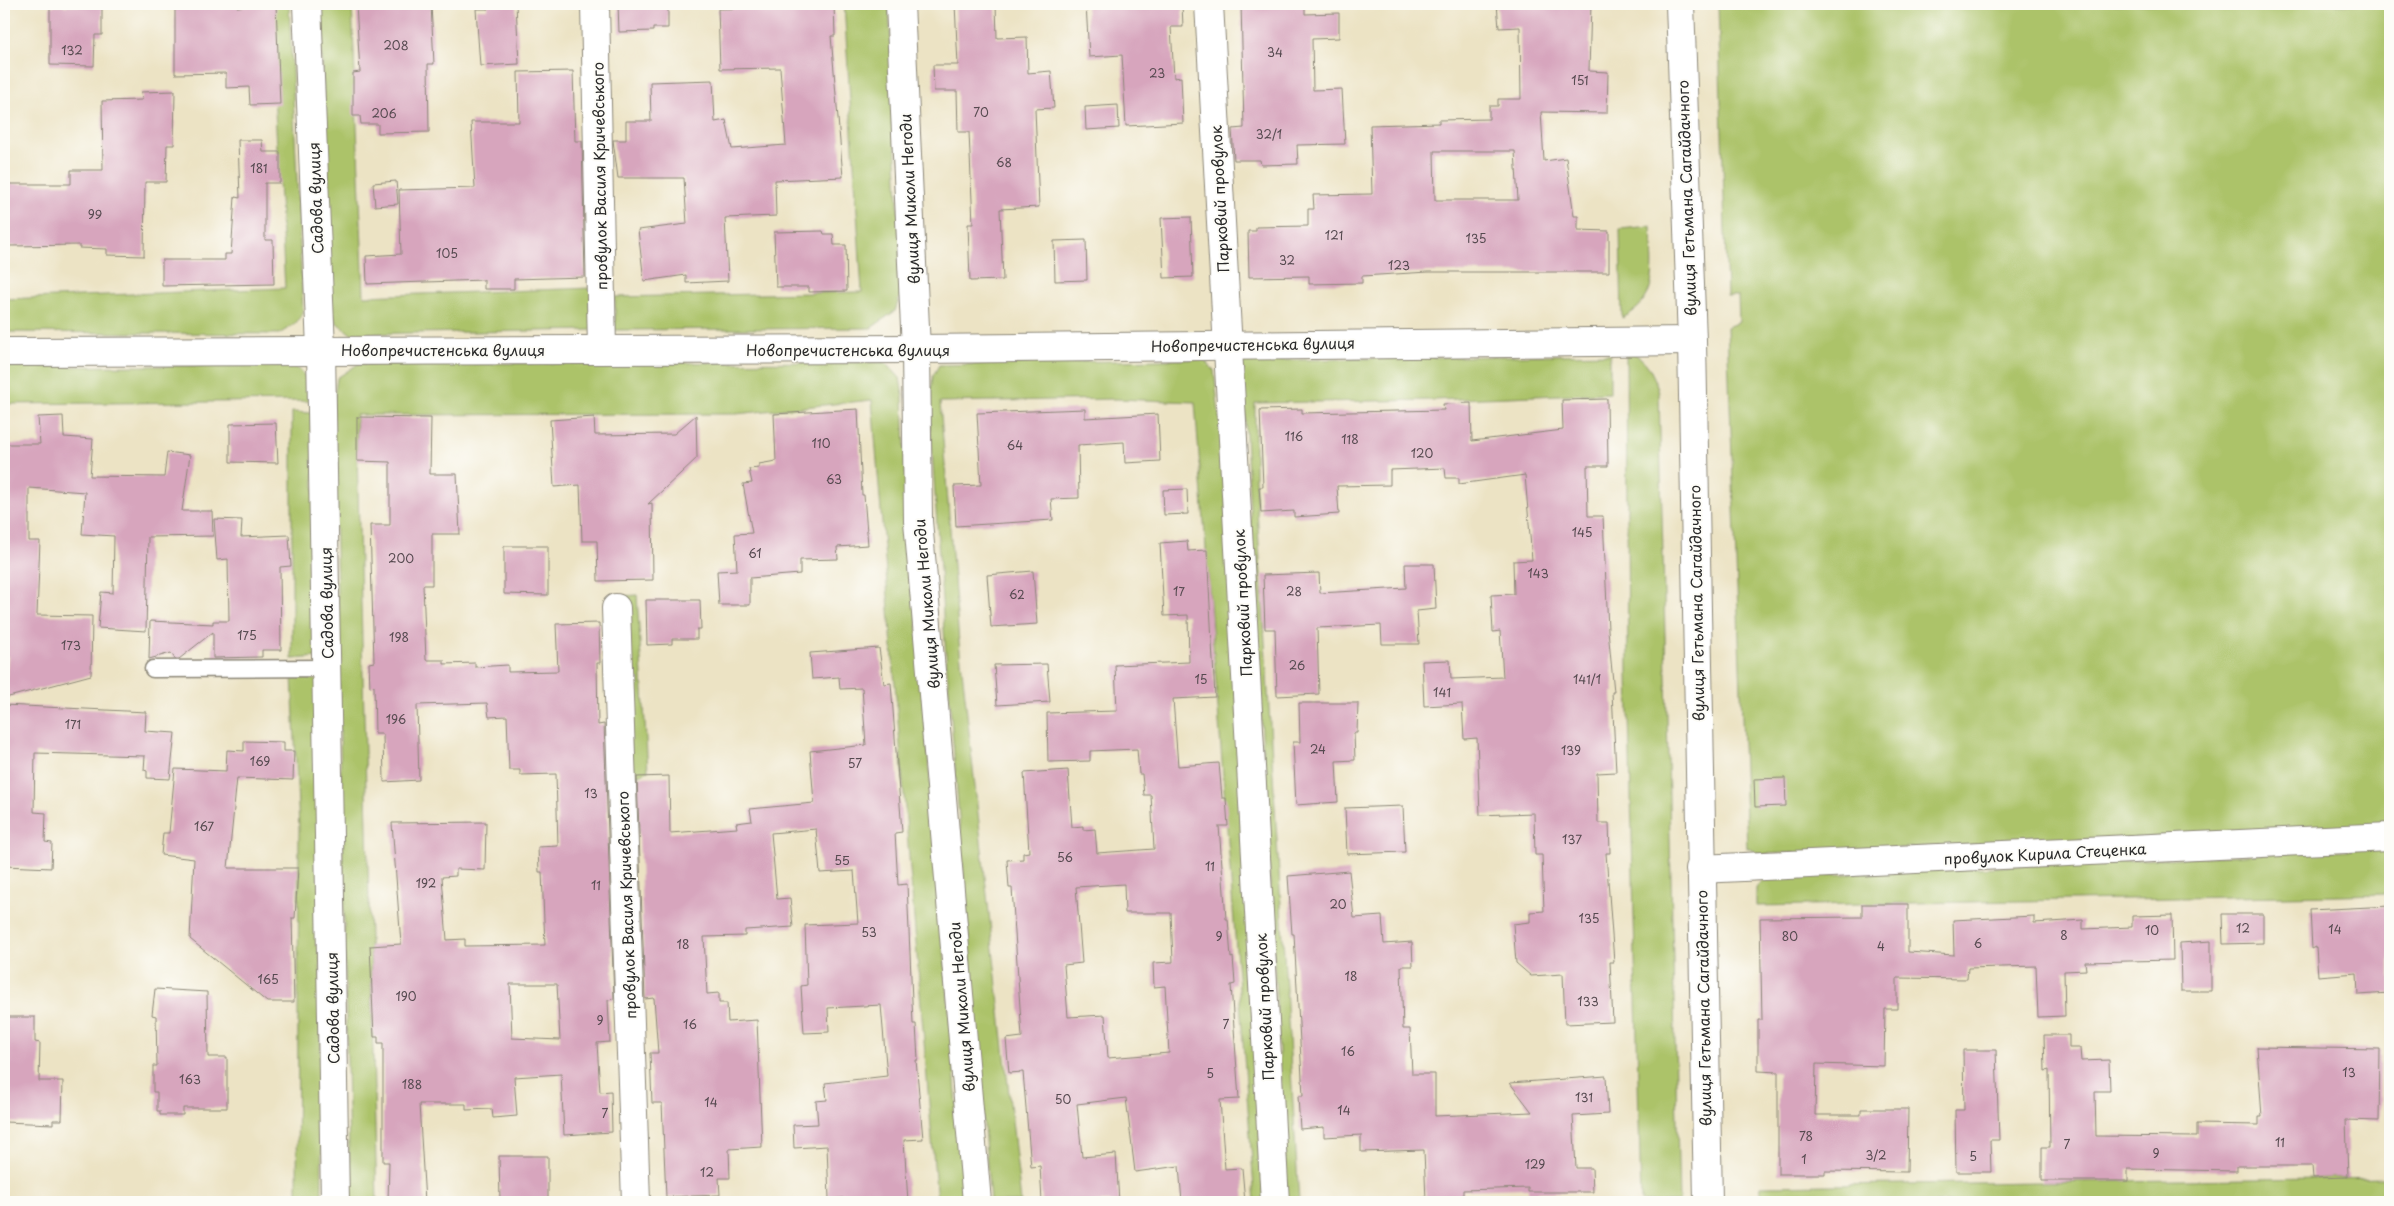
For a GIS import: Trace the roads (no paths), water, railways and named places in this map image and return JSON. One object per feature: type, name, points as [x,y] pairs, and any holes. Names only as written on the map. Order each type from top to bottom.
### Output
[{"type":"street","name":"Садова вулиця","points":[[306,4],[321,350],[328,668],[335,1202]]},
{"type":"street","name":"провулок Василя Кричевського","points":[[595,4],[602,349]]},
{"type":"street","name":"вулиця Миколи Негоди","points":[[900,4],[916,349],[918,521],[977,1202]]},
{"type":"street","name":"Парковий провулок","points":[[1209,4],[1275,1202]]},
{"type":"street","name":"вулиця Гетьмана Сагайдачного","points":[[1680,4],[1692,341],[1700,869],[1708,1202]]},
{"type":"street","name":"Новопречистенська вулиця","points":[[4,352],[916,349],[1227,344],[1692,341]]},
{"type":"street","name":"провулок Василя Кричевського","points":[[616,608],[636,1202]]},
{"type":"street","name":"провулок Кирила Стеценка","points":[[1700,869],[2390,837]]},
{"type":"lane","points":[[153,669],[328,668]]}]
